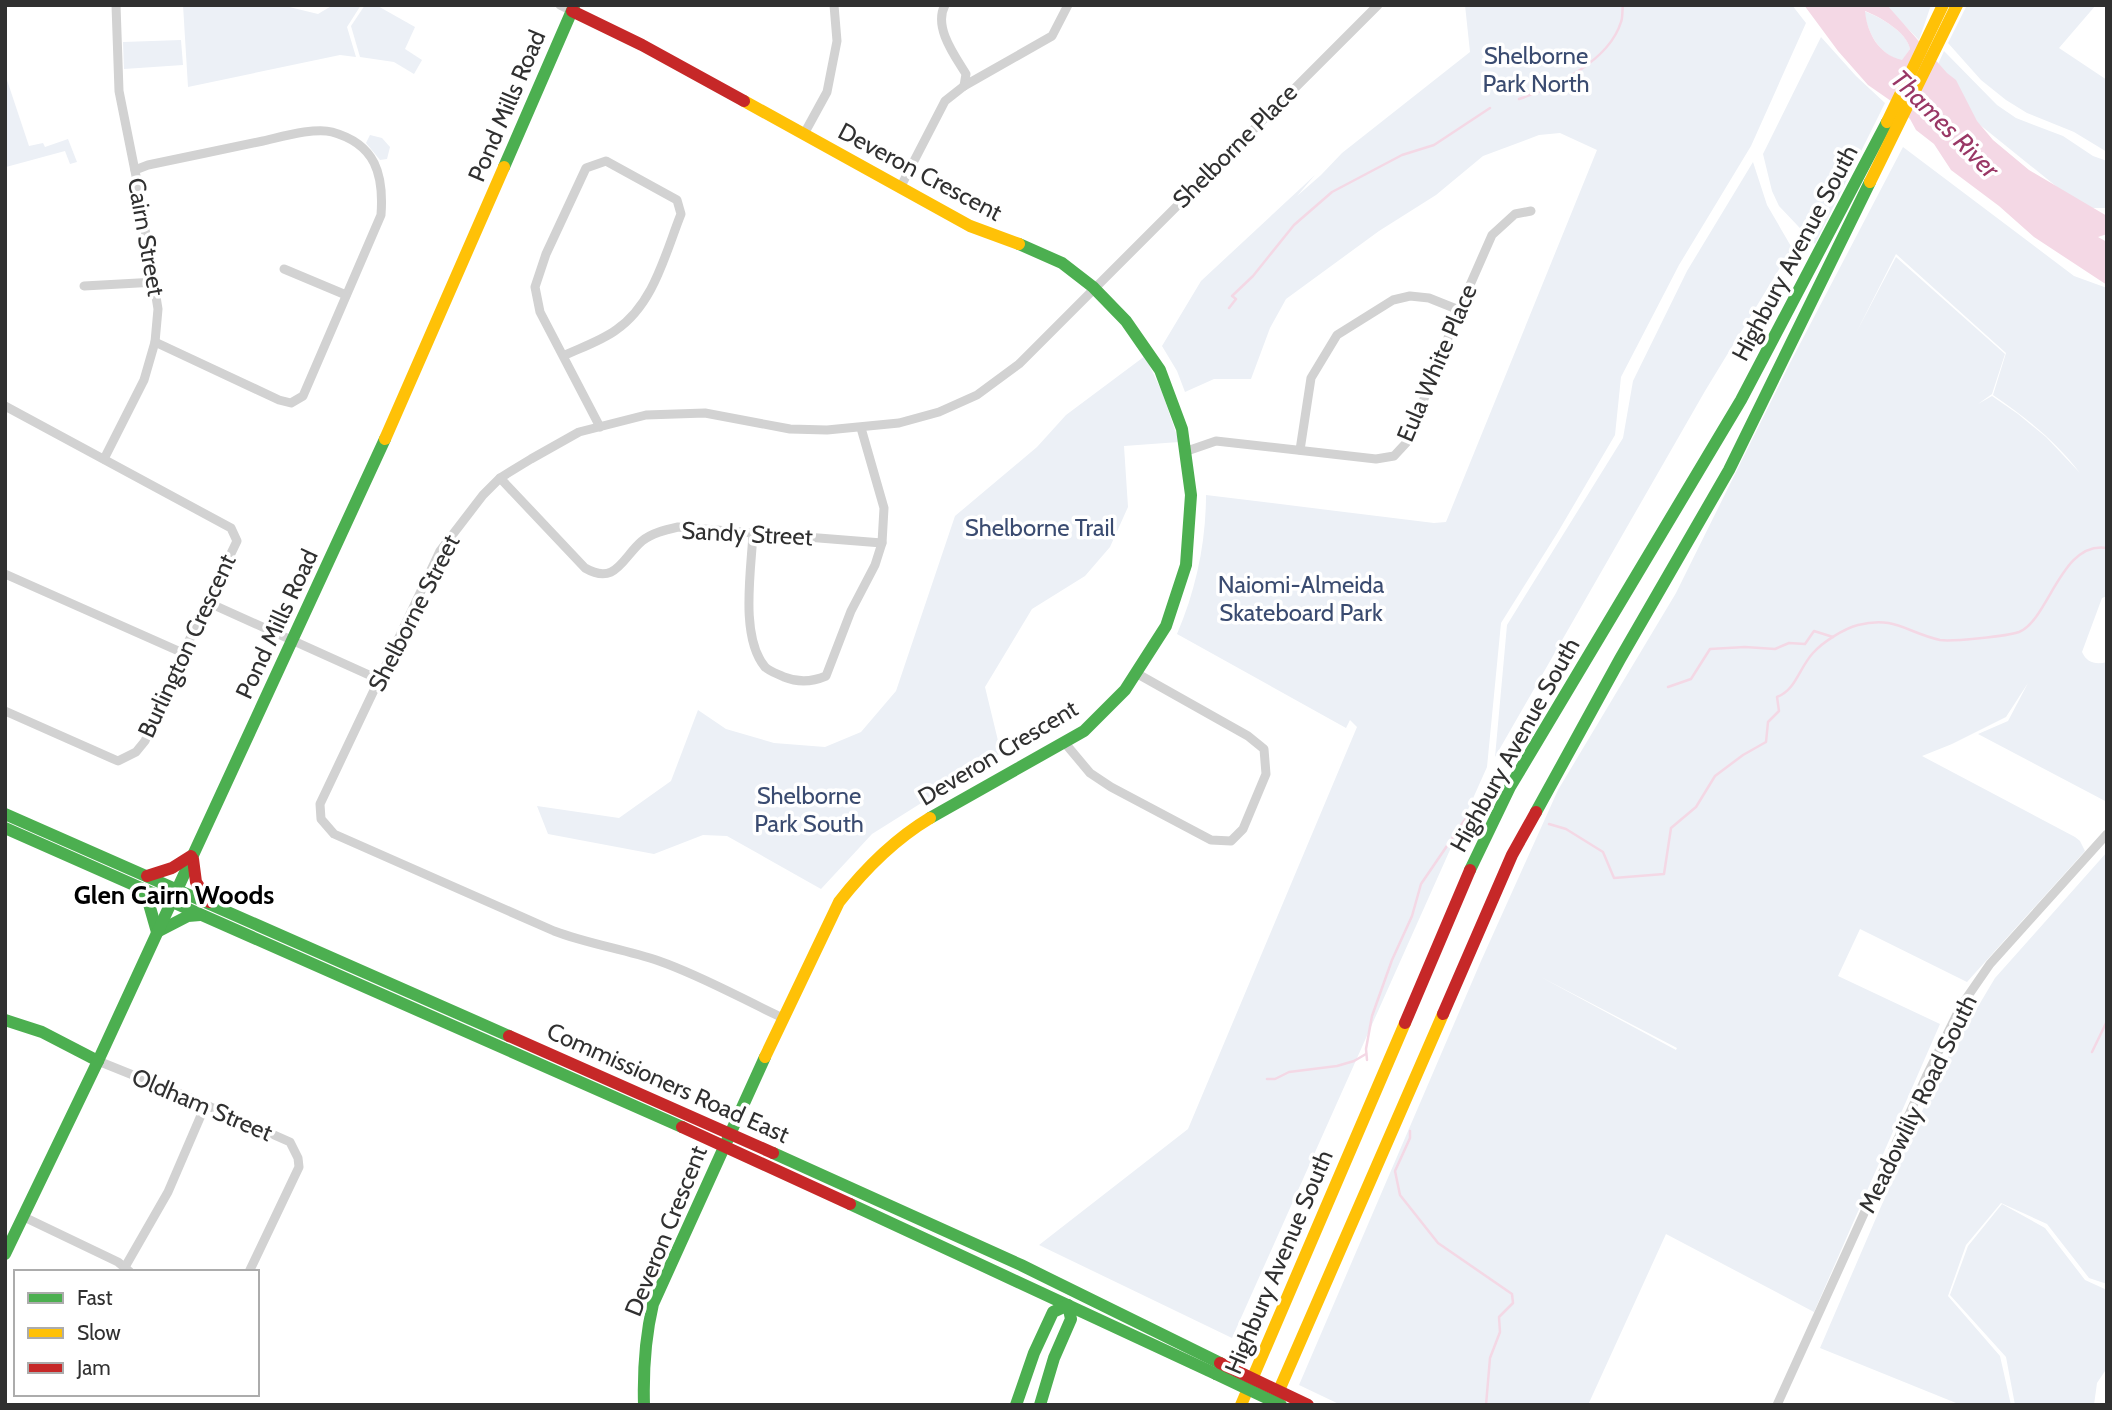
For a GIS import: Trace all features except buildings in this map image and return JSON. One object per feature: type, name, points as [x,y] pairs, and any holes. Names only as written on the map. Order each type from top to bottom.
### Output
[{"type":"main road","points":[[1942,23],[1943,5]]},
{"type":"main road","points":[[1887,136],[1942,23],[1957,5]]},
{"type":"main road","name":"Deveron Crescent","points":[[569,7],[642,44],[970,226],[1033,249],[1062,263],[1093,288],[1126,321],[1160,370],[1182,429],[1191,495],[1186,565],[1166,626],[1125,690],[1084,731],[926,820],[887,850],[855,881],[839,902],[729,1133],[653,1304],[643,1366],[644,1405]]},
{"type":"main road","name":"Pond Mills Road","points":[[5,1254],[98,1061],[383,444],[569,7]]},
{"type":"main road","name":"Highbury Avenue South","points":[[1241,1405],[1483,837],[1510,787],[1741,400],[1887,136]]},
{"type":"main road","name":"Highbury Avenue South","points":[[1273,1405],[1512,855],[1606,683],[1729,470],[1887,136]]},
{"type":"main road","name":"Commissioners Road East","points":[[5,814],[147,876],[201,915],[723,1147],[1068,1305],[1308,1405]]},
{"type":"main road","name":"Commissioners Road East","points":[[5,828],[133,885],[218,908],[729,1133],[1074,1290],[1281,1405]]},
{"type":"main road","points":[[147,876],[172,868],[193,855]]},
{"type":"main road","points":[[193,855],[192,869],[196,884],[208,901],[218,908]]},
{"type":"main road","points":[[133,885],[149,904],[158,932],[188,916],[201,915]]},
{"type":"main road","points":[[5,1020],[42,1032],[98,1061]]},
{"type":"main road","points":[[1040,1405],[1054,1358],[1071,1319],[1068,1305],[1074,1290]]},
{"type":"main road","points":[[1016,1405],[1034,1353],[1054,1312],[1068,1305]]},
{"type":"street","name":"Cairn Street","points":[[104,458],[144,380],[155,342],[158,309],[156,282],[119,91],[116,5]]},
{"type":"street","points":[[804,134],[827,92],[837,41],[834,5]]},
{"type":"street","points":[[945,5],[942,11],[944,36],[966,74],[964,86]]},
{"type":"street","points":[[900,188],[945,101],[964,86],[1052,36],[1068,5]]},
{"type":"street","name":"Shelborne Place","points":[[1093,288],[1378,5]]},
{"type":"street","points":[[135,170],[297,134],[331,131],[357,144],[377,167],[382,184],[381,215],[303,396],[291,403],[279,400],[155,342]]},
{"type":"street","points":[[563,356],[615,331],[646,301],[681,214],[677,200],[606,161],[586,168],[546,254],[535,287],[540,312],[600,427]]},
{"type":"street","name":"Eula White Place","points":[[1187,451],[1216,441],[1376,459],[1394,456],[1407,442],[1492,235],[1516,214],[1531,211]]},
{"type":"street","points":[[284,269],[346,295]]},
{"type":"street","points":[[84,286],[156,282]]},
{"type":"street","name":"Shelborne Street","points":[[783,1018],[684,971],[620,949],[588,944],[554,931],[334,834],[321,819],[320,804],[440,551],[482,495],[500,478],[579,432],[646,415],[705,413],[790,429],[827,430],[899,423],[926,416],[977,395],[1019,364],[1093,288]]},
{"type":"street","points":[[1300,450],[1311,378],[1337,335],[1393,300],[1410,296],[1429,299],[1459,310]]},
{"type":"street","name":"Burlington Crescent","points":[[5,406],[231,528],[237,541],[183,653],[145,741],[136,752],[118,761],[5,711]]},
{"type":"street","points":[[753,534],[750,601],[755,650],[767,669],[788,678],[812,682],[826,676],[851,611],[875,565],[881,543],[884,508],[860,428]]},
{"type":"street","name":"Sandy Street","points":[[500,478],[585,568],[597,575],[609,573],[623,564],[642,541],[678,527],[881,543]]},
{"type":"street","points":[[5,573],[183,653]]},
{"type":"street","points":[[207,603],[378,679]]},
{"type":"street","points":[[1064,742],[1090,773],[1111,787],[1211,840],[1231,841],[1244,829],[1266,774],[1264,749],[1248,736],[1136,673]]},
{"type":"street","name":"Meadowlily Road South","points":[[1777,1405],[1961,1006],[1990,964],[2107,834]]},
{"type":"street","name":"Oldham Street","points":[[98,1061],[290,1142],[298,1158],[299,1167],[250,1270]]},
{"type":"street","points":[[24,1217],[118,1262],[127,1270],[168,1192],[205,1106]]},
{"type":"green space","points":[[183,5],[281,5],[318,14],[333,5],[361,5],[347,27],[356,57],[340,55],[188,87]]},
{"type":"green space","points":[[365,5],[376,5],[415,27],[405,49],[422,60],[414,74],[394,62],[360,57],[351,26]]},
{"type":"green space","points":[[1465,5],[1792,5],[1806,23],[1751,146],[1679,265],[1621,377],[1615,435],[1501,623],[1487,767],[1232,1338],[1039,1245],[1188,1129],[1357,727],[1350,720],[1346,728],[1177,634],[1199,566],[1206,495],[1434,523],[1446,522],[1597,150],[1560,133],[1539,135],[1483,156],[1436,195],[1379,231],[1286,299],[1270,328],[1251,379],[1214,379],[1185,392],[1177,371],[1162,346],[1201,281],[1315,175],[1297,196],[1342,153],[1470,52]]},
{"type":"green space","points":[[1885,5],[1931,5],[1919,40]]},
{"type":"green space","points":[[1967,5],[2096,5],[2059,48],[2107,80],[2107,152],[2074,132],[2027,113],[1981,80],[1948,43]]},
{"type":"green space","points":[[1864,11],[1885,21],[1904,37],[1910,49],[1902,61],[1880,48],[1868,27]]},
{"type":"green space","points":[[1821,37],[1885,103],[1815,244],[1779,206],[1772,191],[1763,154]]},
{"type":"green space","points":[[181,40],[183,65],[124,69],[123,42]]},
{"type":"green space","points":[[1944,51],[1997,105],[2016,118],[2063,136],[2093,156],[2107,161],[2107,208],[2083,208],[1964,112],[1934,73]]},
{"type":"green space","points":[[5,74],[29,146],[43,143],[45,147],[68,139],[77,162],[70,164],[65,151],[6,167]]},
{"type":"green space","points":[[370,135],[382,138],[390,147],[387,159],[380,160],[366,143]]},
{"type":"green space","points":[[1903,147],[2074,276],[2107,288],[2107,596],[2102,598],[2082,652],[2086,659],[2092,662],[2107,662],[2107,802],[1978,734],[2008,721],[2028,683],[2006,717],[1922,756],[2075,837],[2085,851],[1967,982],[1860,929],[1838,976],[1940,1024],[1814,1312],[1666,1234],[1588,1405],[1341,1405],[1299,1385],[1481,961],[1558,790],[1676,593],[1790,363]],"holes":[[[1896,254],[2006,353],[1993,395],[2040,430],[2080,473],[2046,437],[1992,396],[1978,404],[1992,394],[2005,354],[1896,257],[1856,333]],[[1539,976],[1677,1048],[1676,1050]]]},
{"type":"green space","points":[[1753,162],[1767,205],[1792,248],[1705,391],[1495,757],[1507,625],[1623,438],[1633,381],[1687,271]]},
{"type":"green space","name":"Shelborne Trail","points":[[1145,356],[1162,392],[1179,442],[1124,446],[1128,507],[1110,547],[1085,576],[1032,609],[985,687],[1001,753],[872,834],[821,889],[727,836],[703,835],[654,854],[548,834],[537,806],[619,818],[671,781],[698,710],[726,729],[774,743],[825,747],[861,732],[896,691],[955,516],[1037,447],[1066,415]]},
{"type":"green space","points":[[2107,852],[2107,1284],[2089,1278],[2047,1224],[2001,1203],[1966,1245],[1948,1296],[2000,1356],[2011,1405],[1961,1405],[1820,1348],[1939,1072],[1995,978]]},
{"type":"green space","points":[[2002,1204],[2045,1228],[2085,1280],[2107,1290],[2107,1368],[2097,1383],[2094,1405],[2015,1405],[2006,1357],[1950,1295],[1968,1246]]},
{"type":"water","name":"Thames River","points":[[1804,5],[1887,5],[1956,80],[1977,121],[1993,140],[2029,170],[2107,216],[2107,234],[2098,237],[2107,242],[2107,285],[2034,237],[1999,206],[1951,170],[1934,144],[1916,130],[1910,119],[1891,101],[1868,85],[1838,51]],"holes":[[[1865,11],[1885,21],[1904,37],[1910,49],[1902,60],[1887,53],[1876,42],[1868,27]]]},
{"type":"waterway","points":[[1519,99],[1564,80],[1593,60],[1615,36],[1622,20],[1623,5]]},
{"type":"waterway","points":[[1229,308],[1236,299],[1232,296],[1253,276],[1294,225],[1332,192],[1402,155],[1434,145],[1490,108]]},
{"type":"waterway","points":[[1549,824],[1566,829],[1603,852],[1614,878],[1664,874],[1671,828],[1696,807],[1715,776],[1766,742],[1768,722],[1779,711],[1777,697],[1789,689],[1808,659],[1828,640],[1852,627],[1882,622],[1940,640],[1992,637],[2019,632],[2030,625],[2057,582],[2078,556],[2091,549],[2107,548]]},
{"type":"waterway","points":[[1668,687],[1691,679],[1710,649],[1775,649],[1789,643],[1805,644],[1814,631],[1833,637]]},
{"type":"waterway","points":[[1367,1060],[1366,1049],[1372,1016],[1392,960],[1412,916],[1421,884],[1466,818],[1472,816]]},
{"type":"waterway","points":[[2092,1052],[2107,1021]]},
{"type":"waterway","points":[[1267,1079],[1275,1079],[1289,1072],[1337,1066],[1366,1054]]},
{"type":"waterway","points":[[1410,1131],[1410,1138],[1395,1171],[1400,1195],[1438,1243],[1512,1294],[1513,1303],[1499,1317],[1500,1332],[1490,1358],[1486,1405]]},
{"type":"traffic: fast","points":[[504,167],[574,6]]},
{"type":"traffic: fast","points":[[1470,870],[1510,787],[1741,400],[1887,122]]},
{"type":"traffic: fast","points":[[1536,812],[1729,470],[1870,182]]},
{"type":"traffic: fast","points":[[930,818],[1084,731],[1125,690],[1166,626],[1186,565],[1191,495],[1182,429],[1160,370],[1126,321],[1093,287],[1062,263],[1019,244]]},
{"type":"traffic: fast","points":[[5,1254],[98,1061],[385,439]]},
{"type":"traffic: fast","points":[[5,814],[509,1036]]},
{"type":"traffic: fast","points":[[5,828],[682,1127]]},
{"type":"traffic: fast","points":[[137,888],[149,904],[157,932]]},
{"type":"traffic: fast","points":[[157,932],[188,916],[200,915]]},
{"type":"traffic: fast","points":[[5,1020],[42,1032],[98,1061]]},
{"type":"traffic: fast","points":[[644,1405],[645,1354],[653,1304],[765,1057]]},
{"type":"traffic: fast","points":[[773,1153],[1021,1265],[1220,1363]]},
{"type":"traffic: fast","points":[[850,1204],[1216,1374]]},
{"type":"traffic: fast","points":[[1016,1405],[1034,1353],[1053,1312],[1068,1305],[1071,1319],[1054,1358],[1040,1405]]},
{"type":"traffic: fast","points":[[1216,1374],[1281,1405]]},
{"type":"traffic: slow","points":[[1887,122],[1943,5]]},
{"type":"traffic: slow","points":[[1870,182],[1957,5]]},
{"type":"traffic: slow","points":[[744,101],[970,226],[1019,244]]},
{"type":"traffic: slow","points":[[385,439],[504,167]]},
{"type":"traffic: slow","points":[[765,1057],[839,902],[881,856],[930,818]]},
{"type":"traffic: slow","points":[[1273,1404],[1443,1014]]},
{"type":"traffic: slow","points":[[1241,1405],[1405,1023]]},
{"type":"traffic: jam","points":[[572,11],[642,45],[744,101]]},
{"type":"traffic: jam","points":[[1443,1014],[1512,855],[1536,812]]},
{"type":"traffic: jam","points":[[147,876],[172,868],[191,856]]},
{"type":"traffic: jam","points":[[193,859],[196,882],[209,902]]},
{"type":"traffic: jam","points":[[1405,1023],[1470,870]]},
{"type":"traffic: jam","points":[[509,1036],[773,1153]]},
{"type":"traffic: jam","points":[[682,1127],[850,1204]]},
{"type":"traffic: jam","points":[[1220,1363],[1308,1405]]},
{"type":"district","name":"Glen Cairn Woods","points":[[174,895]]},
{"type":"park label","name":"Shelborne Park North","points":[[1536,70]]},
{"type":"park label","name":"Naiomi-Almeida Skateboard Park","points":[[1301,599]]},
{"type":"park label","name":"Shelborne Park South","points":[[809,810]]}]
